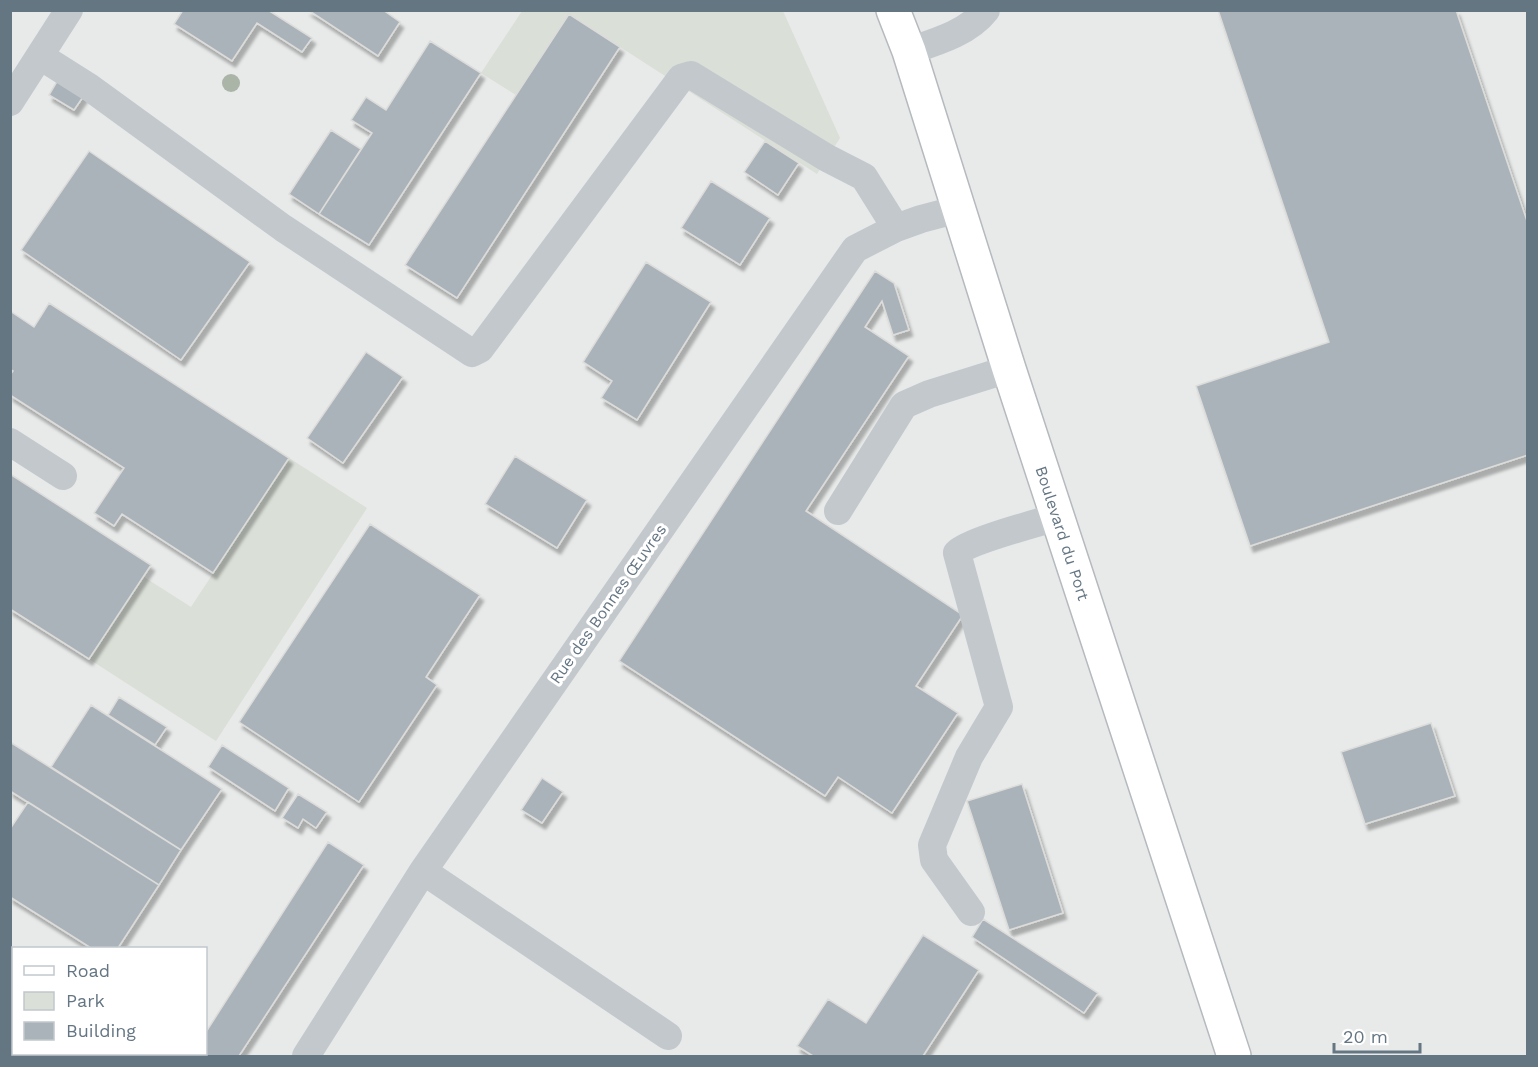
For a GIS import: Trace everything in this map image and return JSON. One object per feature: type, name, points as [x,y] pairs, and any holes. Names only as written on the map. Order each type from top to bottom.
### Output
[{"type":"main road","name":"Boulevard du Port","points":[[893,10],[909,51],[1009,369],[1234,1056]]},
{"type":"street","points":[[10,102],[69,10]]},
{"type":"street","points":[[909,51],[948,37],[980,18],[986,10]]},
{"type":"street","points":[[40,56],[89,87],[283,228],[472,353],[480,349],[674,87],[686,75],[691,75],[827,158],[864,177],[896,228]]},
{"type":"street","name":"Rue des Bonnes Œuvres","points":[[306,1056],[423,871],[855,249],[896,228],[959,209]]},
{"type":"street","points":[[838,511],[904,405],[928,394],[1009,369]]},
{"type":"street","points":[[10,442],[63,476]]},
{"type":"street","points":[[970,912],[931,853],[932,845],[969,757],[999,707],[957,553],[975,543],[1057,517]]},
{"type":"street","points":[[423,871],[668,1036]]},
{"type":"shaded area","points":[[11,11],[1527,11],[1527,1056],[11,1056]]},
{"type":"green space","points":[[522,11],[783,11],[840,138],[817,174],[569,14],[516,95],[481,73]]},
{"type":"green space","points":[[289,458],[367,508],[216,741],[89,659],[144,577],[191,607]]},
{"type":"building","points":[[183,10],[268,10],[312,38],[302,52],[257,23],[232,61],[174,24]]},
{"type":"building","points":[[308,10],[383,10],[400,22],[378,56]]},
{"type":"building","points":[[1218,10],[1456,10],[1528,224],[1528,455],[1250,546],[1196,386],[1329,342]]},
{"type":"building","points":[[569,14],[620,47],[457,298],[405,265]]},
{"type":"building","points":[[430,41],[481,73],[369,245],[319,214],[372,133],[351,120],[366,97],[386,110]]},
{"type":"building","points":[[59,78],[85,94],[74,110],[49,95]]},
{"type":"building","points":[[331,130],[361,149],[319,214],[289,194]]},
{"type":"building","points":[[765,141],[799,163],[778,195],[744,172]]},
{"type":"building","points":[[89,151],[250,262],[181,360],[21,250]]},
{"type":"building","points":[[711,181],[770,218],[740,265],[681,228]]},
{"type":"building","points":[[646,262],[711,302],[637,420],[601,398],[612,381],[583,362]]},
{"type":"building","points":[[875,271],[894,283],[909,330],[893,335],[882,301],[865,327],[909,356],[806,511],[963,615],[916,686],[958,713],[892,813],[838,777],[825,796],[619,661]]},
{"type":"building","points":[[49,303],[289,458],[213,573],[122,514],[114,526],[94,513],[124,468],[10,395],[10,375],[13,371],[10,369],[10,311],[34,327]]},
{"type":"building","points":[[366,352],[403,377],[343,463],[307,438]]},
{"type":"building","points":[[515,456],[587,500],[557,548],[485,504]]},
{"type":"building","points":[[10,474],[151,565],[89,659],[10,609]]},
{"type":"building","points":[[370,524],[480,595],[426,677],[437,685],[359,802],[239,722]]},
{"type":"building","points":[[119,697],[167,727],[155,745],[108,715]]},
{"type":"building","points":[[91,705],[222,789],[181,850],[51,767]]},
{"type":"building","points":[[1431,723],[1455,796],[1365,824],[1341,752]]},
{"type":"building","points":[[10,742],[181,850],[159,885],[10,791]]},
{"type":"building","points":[[222,745],[289,788],[275,811],[208,767]]},
{"type":"building","points":[[542,778],[563,792],[542,823],[521,810]]},
{"type":"building","points":[[1022,784],[1063,913],[1009,930],[967,801]]},
{"type":"building","points":[[298,794],[327,812],[316,828],[303,819],[298,828],[282,818]]},
{"type":"building","points":[[28,802],[159,885],[119,947],[89,947],[10,897],[10,829]]},
{"type":"building","points":[[328,842],[364,865],[239,1056],[190,1056],[207,1055],[207,1030]]},
{"type":"building","points":[[983,919],[1098,993],[1084,1013],[972,937]]},
{"type":"building","points":[[923,935],[979,970],[923,1056],[813,1056],[797,1046],[828,999],[866,1023]]},
{"type":"building","points":[[10,949],[12,950],[12,1055],[178,1056],[10,1056]]}]
